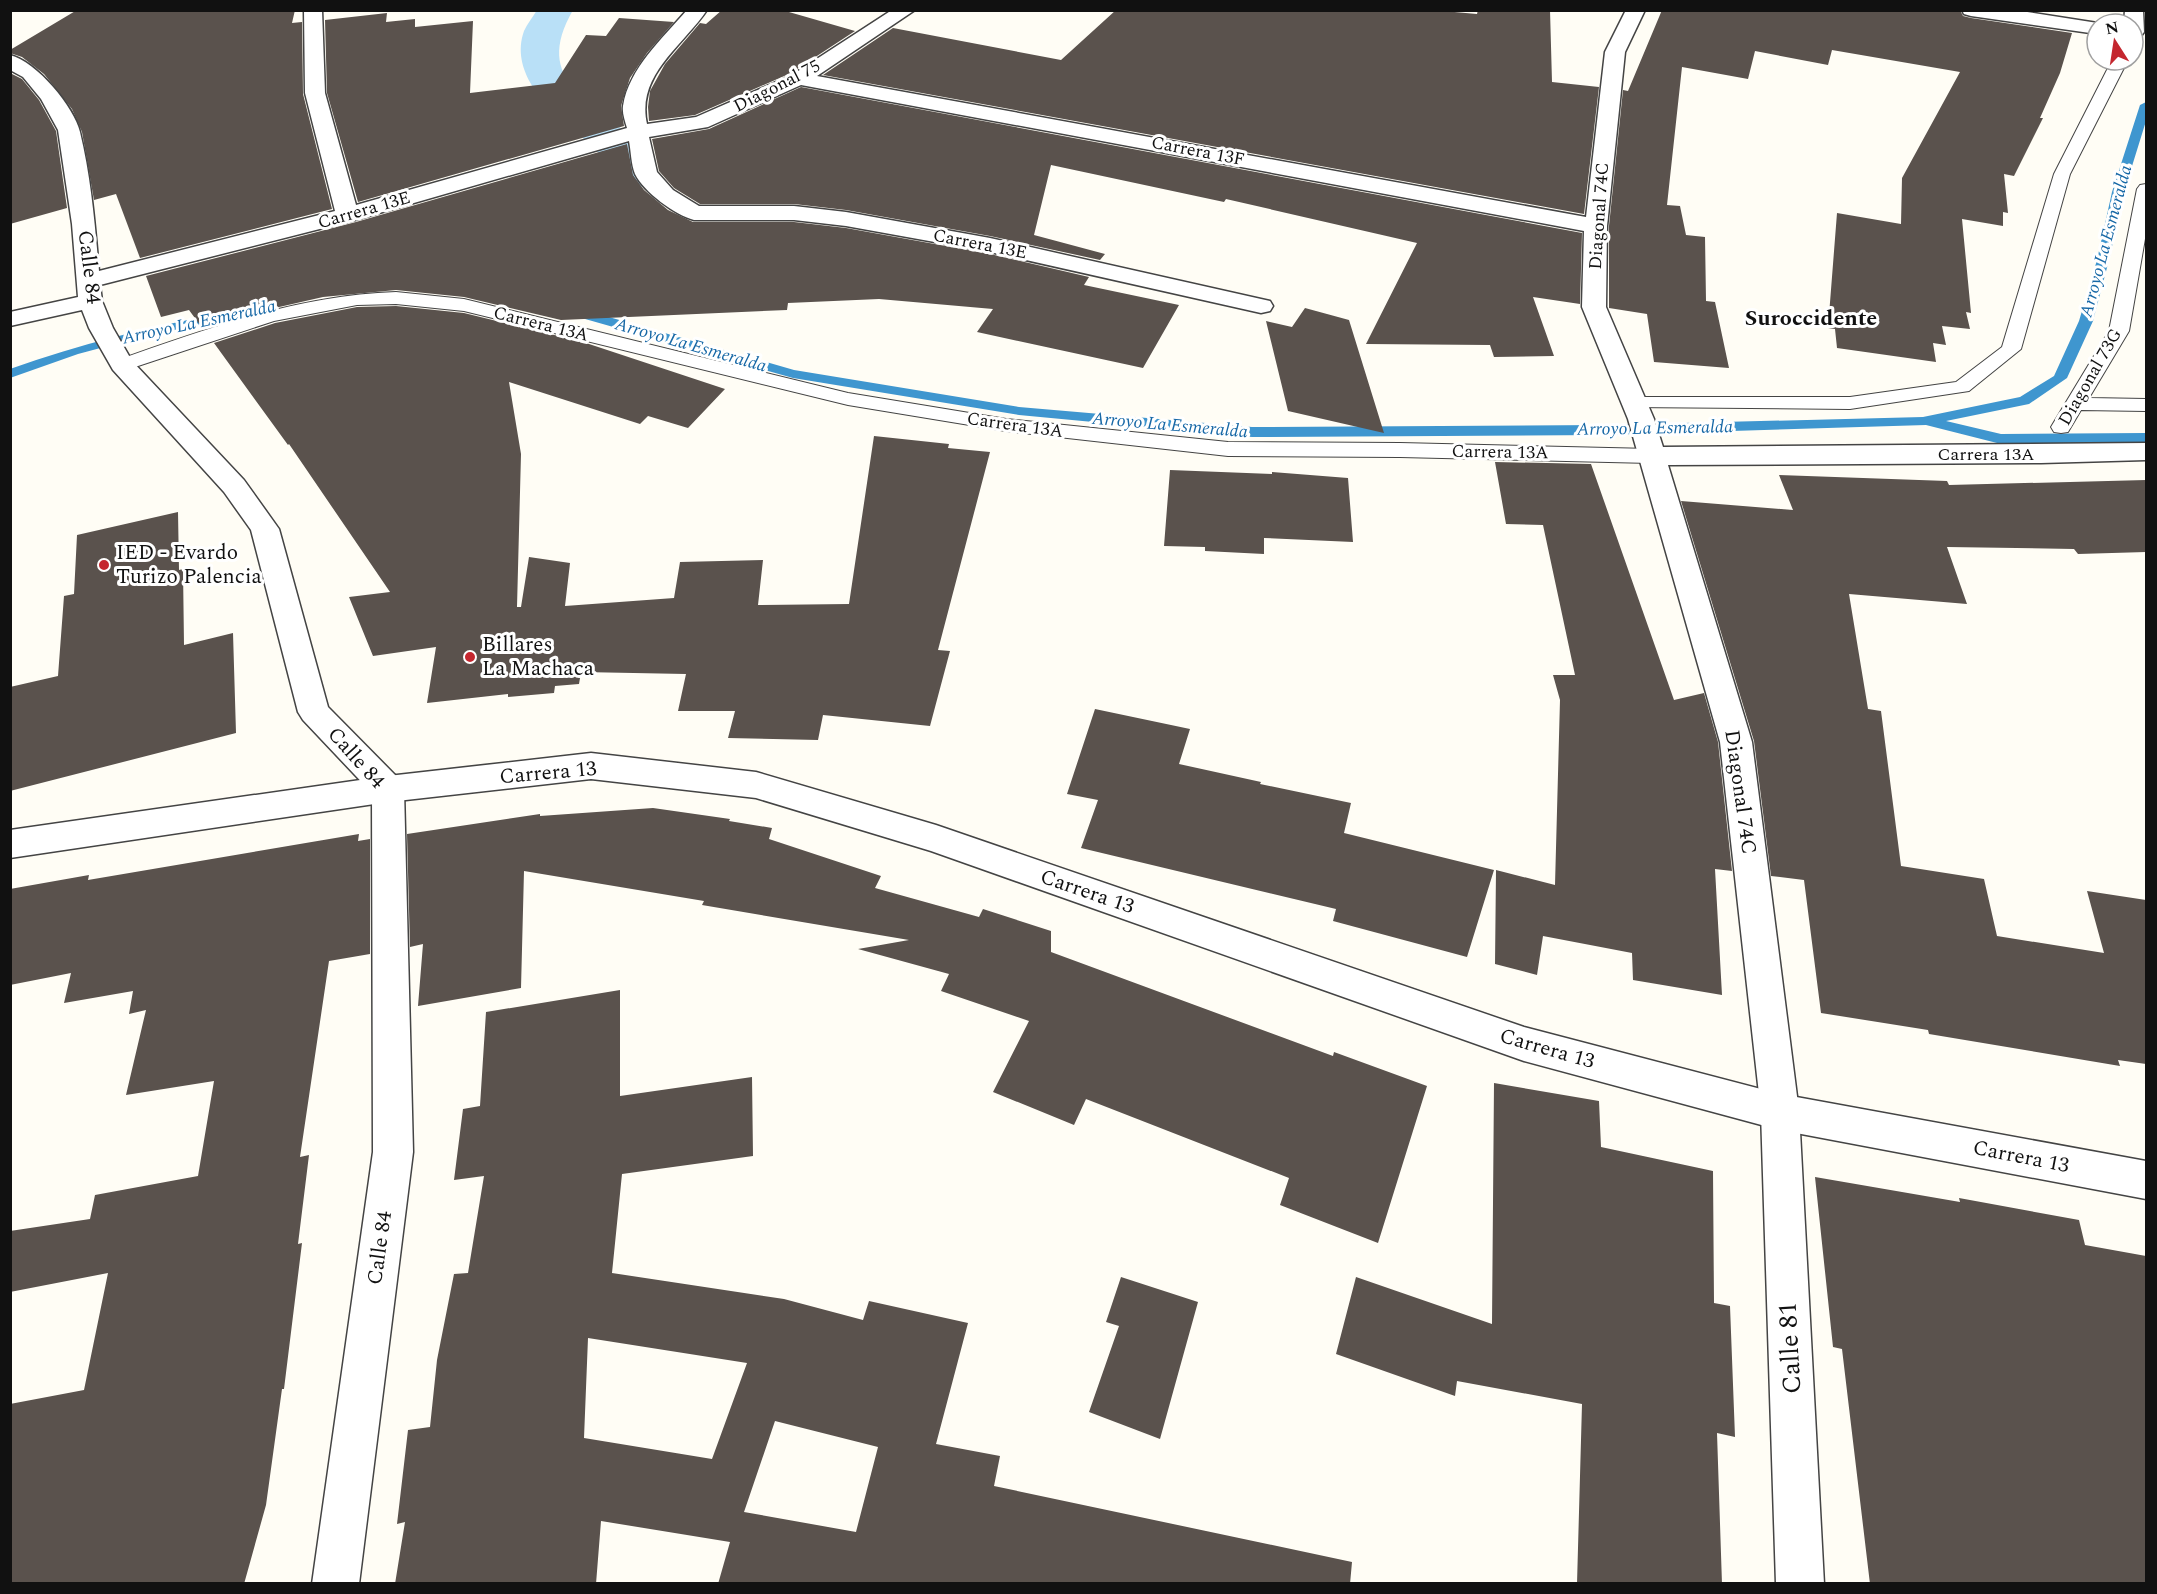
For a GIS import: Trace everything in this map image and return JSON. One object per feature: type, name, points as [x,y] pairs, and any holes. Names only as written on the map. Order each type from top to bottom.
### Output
[{"type":"street","points":[[313,10],[315,93],[346,216]]},
{"type":"street","points":[[631,134],[633,108],[638,88],[652,63],[698,10]]},
{"type":"street","name":"Diagonal 75","points":[[631,134],[701,123],[799,79],[906,10]]},
{"type":"street","name":"Diagonal 74C","points":[[1636,10],[1615,52],[1596,226],[1594,307],[1644,431],[1736,742],[1780,1112]]},
{"type":"street","points":[[1971,10],[2020,14],[2085,25]]},
{"type":"street","name":"Calle 84","points":[[10,61],[30,73],[69,130],[84,224],[89,291],[113,349],[234,486],[265,529],[314,712],[388,789],[393,1152],[335,1584]]},
{"type":"street","name":"Carrera 13F","points":[[799,79],[1596,226]]},
{"type":"street","name":"Carrera 13E","points":[[10,319],[89,291],[631,134],[646,173],[665,195],[694,213],[794,213],[846,219],[990,245],[1261,306]]},
{"type":"street","name":"Carrera 13A","points":[[1644,431],[2052,441],[2146,451]]},
{"type":"street","name":"Carrera 13","points":[[10,844],[388,789],[591,766],[756,785],[936,839],[1524,1044],[1780,1112],[2146,1180]]},
{"type":"street","name":"Calle 81","points":[[1780,1112],[1800,1584]]},
{"type":"lane","points":[[1644,431],[1962,387],[2011,349],[2062,174],[2114,72]]},
{"type":"lane","name":"Diagonal 73G","points":[[2052,441],[2119,331],[2146,189]]},
{"type":"lane","name":"Carrera 13A","points":[[113,349],[228,328],[271,316],[357,299],[396,297],[464,305],[848,399],[1006,425],[1228,449],[1400,450],[1644,431]]},
{"type":"lane","points":[[2075,404],[2146,405]]},
{"type":"building","points":[[77,10],[295,10],[292,23],[302,22],[303,94],[332,209],[140,258],[116,194],[94,200],[82,132],[72,109],[44,74],[22,57],[10,53],[10,50]]},
{"type":"building","points":[[722,10],[782,10],[855,31],[791,73],[695,115],[649,121],[650,91],[665,64],[700,23],[706,24]]},
{"type":"building","points":[[1116,10],[1432,10],[1477,14],[1478,10],[1550,10],[1552,82],[1599,87],[1584,214],[823,75],[893,28],[1061,60]]},
{"type":"building","points":[[1662,10],[1960,10],[1963,16],[1971,18],[2072,33],[2060,73],[2040,118],[2043,118],[2014,176],[2004,174],[2008,213],[2003,212],[2003,226],[1962,219],[1971,313],[1966,312],[1970,329],[1942,326],[1946,345],[1933,343],[1936,362],[1837,348],[1835,329],[1828,328],[1837,213],[1901,224],[1902,178],[1960,72],[1832,50],[1828,65],[1755,51],[1748,79],[1682,67],[1667,205],[1680,206],[1686,235],[1705,237],[1706,301],[1715,302],[1729,368],[1654,362],[1647,314],[1609,308],[1609,226],[1623,90],[1628,91]]},
{"type":"building","points":[[387,13],[386,22],[415,19],[415,27],[473,21],[470,93],[555,83],[586,35],[606,36],[619,18],[674,22],[647,53],[630,78],[621,106],[624,126],[358,202],[327,93],[325,20]]},
{"type":"building","points":[[10,73],[22,79],[39,100],[56,131],[67,208],[10,224]]},
{"type":"building","points":[[801,87],[1582,233],[1580,304],[1533,297],[1554,356],[1494,357],[1490,345],[1366,344],[1417,243],[1226,199],[1224,202],[1051,165],[1034,235],[1105,254],[1100,260],[990,236],[846,210],[794,204],[700,204],[674,188],[659,171],[652,139],[709,129]]},
{"type":"building","points":[[627,144],[633,175],[644,190],[668,210],[693,222],[794,222],[846,228],[990,254],[1089,277],[1084,285],[1179,305],[1143,368],[977,332],[993,309],[879,299],[788,303],[787,310],[561,320],[464,297],[396,290],[323,297],[253,313],[203,329],[189,310],[161,317],[146,276],[356,222]]},
{"type":"building","points":[[396,306],[464,313],[583,342],[725,389],[688,428],[648,416],[640,424],[509,382],[521,454],[517,607],[521,607],[529,557],[570,563],[565,606],[674,598],[680,562],[763,560],[758,605],[849,604],[874,436],[949,444],[948,448],[990,452],[938,650],[950,651],[930,726],[823,715],[818,740],[728,738],[735,711],[678,711],[686,674],[581,672],[579,684],[555,686],[554,693],[508,697],[508,694],[427,703],[436,647],[373,656],[349,597],[390,592],[289,444],[214,343],[275,323],[357,307]]},
{"type":"building","points":[[1305,308],[1349,320],[1384,433],[1288,411],[1266,321],[1292,327]]},
{"type":"building","points":[[1495,462],[1591,464],[1674,700],[1704,693],[1718,742],[1732,871],[1715,869],[1722,995],[1633,980],[1632,953],[1543,936],[1537,975],[1495,964],[1496,870],[1555,885],[1560,700],[1553,675],[1575,675],[1543,525],[1506,524]]},
{"type":"building","points":[[1170,470],[1272,474],[1272,472],[1348,478],[1353,542],[1264,538],[1264,554],[1205,551],[1205,547],[1164,546]]},
{"type":"building","points":[[1779,475],[1947,481],[1949,485],[2146,480],[2146,552],[2078,554],[2074,549],[1947,547],[1967,604],[1849,594],[1868,709],[1881,711],[1901,866],[1984,879],[1997,936],[2104,953],[2087,891],[2146,900],[2146,1064],[2118,1060],[2120,1066],[1929,1034],[1928,1030],[1821,1013],[1804,880],[1771,876],[1754,741],[1681,501],[1793,510]]},
{"type":"building","points":[[178,512],[179,570],[183,569],[184,645],[233,633],[236,733],[10,791],[10,687],[58,676],[64,596],[74,594],[77,535]]},
{"type":"building","points":[[1095,709],[1190,729],[1179,764],[1351,803],[1344,833],[1494,870],[1467,957],[1333,921],[1336,909],[1081,848],[1098,800],[1067,794]]},
{"type":"building","points":[[653,808],[730,819],[729,821],[772,828],[769,839],[881,876],[875,888],[979,917],[983,909],[1051,931],[1051,952],[1333,1056],[1334,1052],[1427,1086],[1378,1243],[1280,1205],[1289,1178],[1086,1099],[1074,1125],[993,1092],[1029,1021],[941,991],[949,974],[858,949],[909,940],[702,905],[704,901],[524,871],[521,988],[418,1006],[423,944],[410,947],[407,834],[540,814],[540,816]]},
{"type":"building","points":[[359,834],[358,841],[370,839],[370,954],[329,961],[300,1157],[309,1155],[298,1244],[302,1243],[284,1389],[282,1389],[266,1505],[244,1584],[10,1584],[10,1404],[84,1390],[108,1273],[10,1292],[10,1231],[90,1219],[95,1195],[198,1176],[214,1081],[126,1095],[146,1010],[129,1014],[133,991],[64,1003],[71,973],[10,985],[10,889],[89,875],[88,880]]},
{"type":"building","points":[[620,990],[620,1096],[752,1077],[753,1156],[622,1174],[612,1273],[784,1299],[863,1320],[869,1301],[968,1323],[936,1444],[1000,1456],[994,1486],[1352,1562],[1350,1584],[718,1584],[730,1542],[601,1521],[596,1584],[395,1584],[405,1522],[397,1524],[408,1430],[430,1427],[437,1360],[454,1274],[468,1273],[484,1176],[454,1180],[463,1109],[480,1106],[486,1012]],"holes":[[[588,1338],[747,1363],[712,1459],[584,1438]],[[775,1421],[878,1447],[856,1532],[744,1512]]]},
{"type":"building","points":[[1494,1083],[1599,1101],[1601,1147],[1713,1171],[1714,1303],[1730,1306],[1735,1437],[1717,1433],[1722,1584],[1577,1584],[1582,1404],[1457,1381],[1455,1396],[1336,1354],[1356,1277],[1492,1324]]},
{"type":"building","points":[[1815,1177],[1960,1202],[1959,1198],[2079,1220],[2085,1245],[2146,1256],[2146,1584],[1870,1584],[1842,1349],[1833,1347]]},
{"type":"building","points":[[1121,1277],[1198,1302],[1160,1439],[1089,1412],[1119,1326],[1106,1322]]},
{"type":"waterway","points":[[555,10],[543,30],[539,53],[543,70],[563,102],[622,151],[630,170],[618,190],[602,202],[587,209]]},
{"type":"waterway","name":"Arroyo La Esmeralda","points":[[576,312],[793,374],[1019,411],[1252,432],[1604,430],[1923,421],[2024,401],[2060,378],[2086,321],[2103,260],[2118,192],[2146,105]]},
{"type":"waterway","name":"Arroyo La Esmeralda","points":[[10,374],[73,351],[148,331],[222,317]]},
{"type":"waterway","points":[[1931,422],[2001,439],[2146,438]]},
{"type":"place","name":"IED - Evardo Turizo Palencia","points":[[104,565]]},
{"type":"place","name":"Billares La Machaca","points":[[470,657]]},
{"type":"district","name":"Suroccidente","points":[[1811,318]]}]
